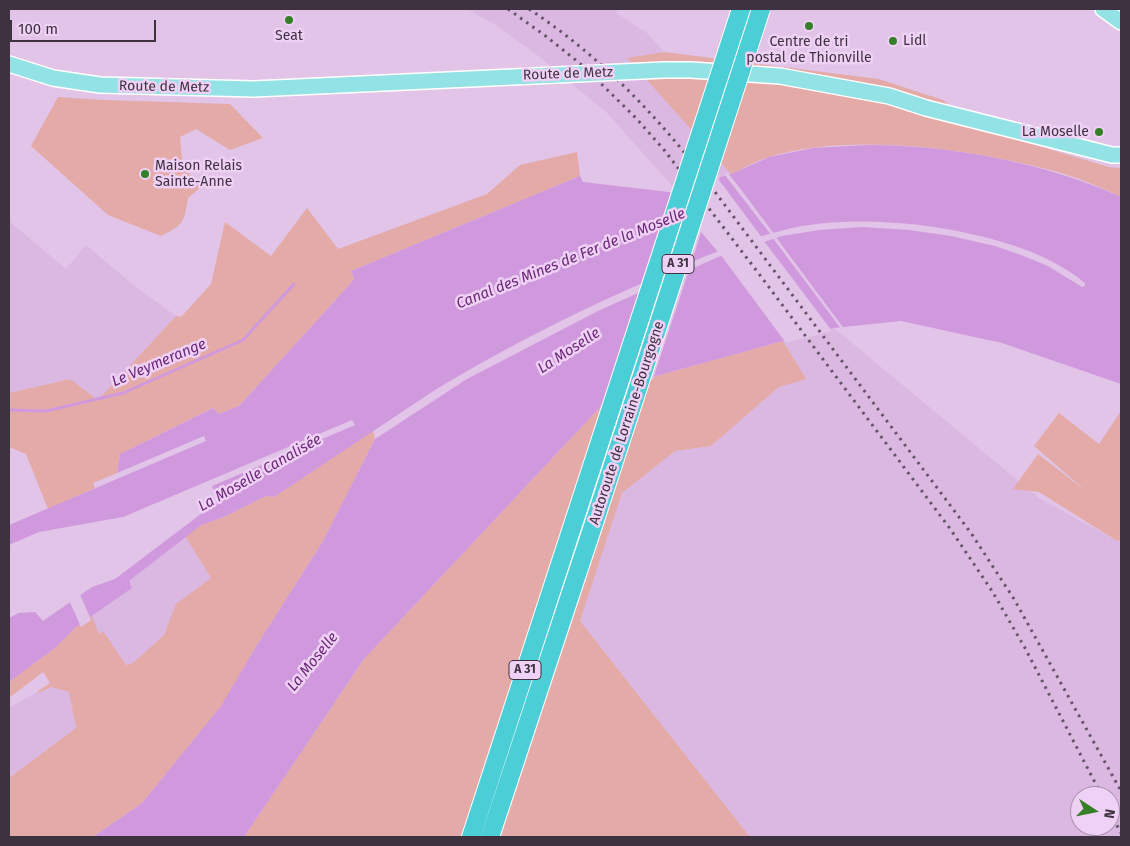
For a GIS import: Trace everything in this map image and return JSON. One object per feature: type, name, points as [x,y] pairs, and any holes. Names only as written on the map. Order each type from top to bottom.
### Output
[{"type":"highway","name":"Autoroute de Lorraine-Bourgogne","points":[[471,837],[741,9]]},
{"type":"highway","name":"Autoroute de Lorraine-Bourgogne","points":[[490,837],[761,9]]},
{"type":"main road","points":[[1103,9],[1121,22]]},
{"type":"main road","name":"Route de Metz","points":[[9,64],[53,78],[100,85],[254,89],[664,70],[780,76],[889,96],[926,108],[1112,155],[1121,155]]},
{"type":"shaded area","points":[[467,9],[618,9],[616,13],[647,33],[664,52],[628,59],[731,174],[676,190],[607,113],[536,54],[494,24]]},
{"type":"shaded area","points":[[664,52],[879,79],[943,100],[975,127],[1109,167],[1121,168],[1121,197],[1097,186],[1054,171],[986,156],[911,146],[837,146],[802,150],[769,157],[731,174],[627,58]]},
{"type":"shaded area","points":[[58,97],[230,104],[263,138],[230,150],[196,129],[180,137],[183,168],[202,186],[188,198],[182,222],[161,236],[108,215],[31,146]]},
{"type":"shaded area","points":[[577,152],[580,176],[351,271],[354,279],[350,284],[239,406],[219,414],[213,408],[120,454],[117,473],[93,483],[95,488],[48,509],[26,454],[9,447],[9,393],[70,379],[98,400],[176,316],[181,317],[211,284],[225,222],[271,256],[307,208],[338,249],[487,194],[520,165]]},
{"type":"shaded area","points":[[9,221],[66,269],[86,245],[136,287],[176,316],[98,400],[70,379],[9,393]]},
{"type":"shaded area","points":[[834,328],[1039,498],[1117,541],[1121,540],[1121,837],[750,837],[580,621],[622,493],[675,451],[711,446],[779,387],[805,379],[783,341]]},
{"type":"shaded area","points":[[783,341],[806,379],[779,387],[711,446],[675,451],[622,493],[580,621],[750,837],[244,837],[364,659],[620,386]]},
{"type":"shaded area","points":[[1121,411],[1121,540],[1117,541],[1039,492],[1013,489],[1038,454],[1086,491],[1034,446],[1059,413],[1099,444]]},
{"type":"shaded area","points":[[373,431],[375,439],[323,541],[257,645],[223,704],[142,803],[93,837],[9,837],[9,778],[76,728],[69,692],[51,687],[37,692],[50,683],[43,672],[9,698],[9,682],[55,648],[76,627],[92,616],[99,634],[103,631],[126,665],[133,663],[164,635],[176,604],[211,578],[185,536],[200,526],[226,516],[266,496],[274,497]]},
{"type":"shaded area","points":[[185,536],[211,578],[177,604],[164,635],[133,663],[126,665],[103,632],[99,634],[92,616],[131,588],[129,581]]},
{"type":"shaded area","points":[[51,687],[70,692],[76,728],[9,778],[9,708],[37,692]]},
{"type":"water","points":[[869,145],[932,148],[998,158],[1062,175],[1121,197],[1121,384],[1002,343],[901,321],[834,328],[620,386],[364,659],[244,837],[93,837],[142,803],[221,706],[323,541],[375,439],[467,379],[598,311],[718,257],[782,236],[819,230],[862,227],[909,230],[951,236],[995,246],[1021,255],[1048,266],[1082,287],[1085,286],[1085,283],[1059,265],[1016,246],[971,234],[902,223],[853,222],[806,226],[767,234],[734,245],[628,289],[525,339],[435,390],[274,497],[266,496],[226,516],[200,526],[129,581],[132,588],[76,627],[55,648],[9,682],[9,618],[19,613],[35,612],[43,621],[92,587],[115,579],[218,501],[212,486],[355,425],[352,420],[123,517],[39,532],[9,545],[9,525],[206,441],[204,436],[117,473],[120,454],[213,408],[219,414],[239,406],[350,284],[354,279],[351,271],[580,176],[583,182],[669,192],[731,174],[769,157],[813,148]]},
{"type":"pier","points":[[727,172],[775,235],[772,236],[724,174]]},
{"type":"pier","points":[[720,174],[719,180],[763,239],[719,253],[701,232],[691,265],[665,276],[686,212],[683,208],[660,278],[640,287],[671,193],[669,191]]},
{"type":"pier","points":[[775,236],[845,330],[842,330],[772,237]]},
{"type":"pier","points":[[763,240],[832,331],[786,343],[720,254]]},
{"type":"pier","points":[[690,267],[653,379],[629,386],[664,279]]},
{"type":"pier","points":[[79,592],[91,620],[81,627],[69,600]]},
{"type":"waterway","name":"Le Veymerange","points":[[9,410],[46,411],[123,393],[243,340],[294,284]]},
{"type":"railway","points":[[508,9],[583,66],[636,118],[665,151],[756,270],[951,530],[992,591],[1025,648],[1097,786]]},
{"type":"railway","points":[[529,9],[578,45],[623,85],[644,106],[703,176],[971,533],[1014,599],[1121,791]]},
{"type":"place","name":"Seat","points":[[289,20]]},
{"type":"place","name":"Centre de tri postal de Thionville","points":[[809,26]]},
{"type":"place","name":"Lidl","points":[[893,41]]},
{"type":"place","name":"La Moselle","points":[[1099,132]]},
{"type":"place","name":"Maison Relais Sainte-Anne","points":[[145,174]]},
{"type":"water label","name":"Canal des Mines de Fer de la Moselle","points":[[571,259]]},
{"type":"water label","name":"La Moselle Canalisée","points":[[260,473]]}]
